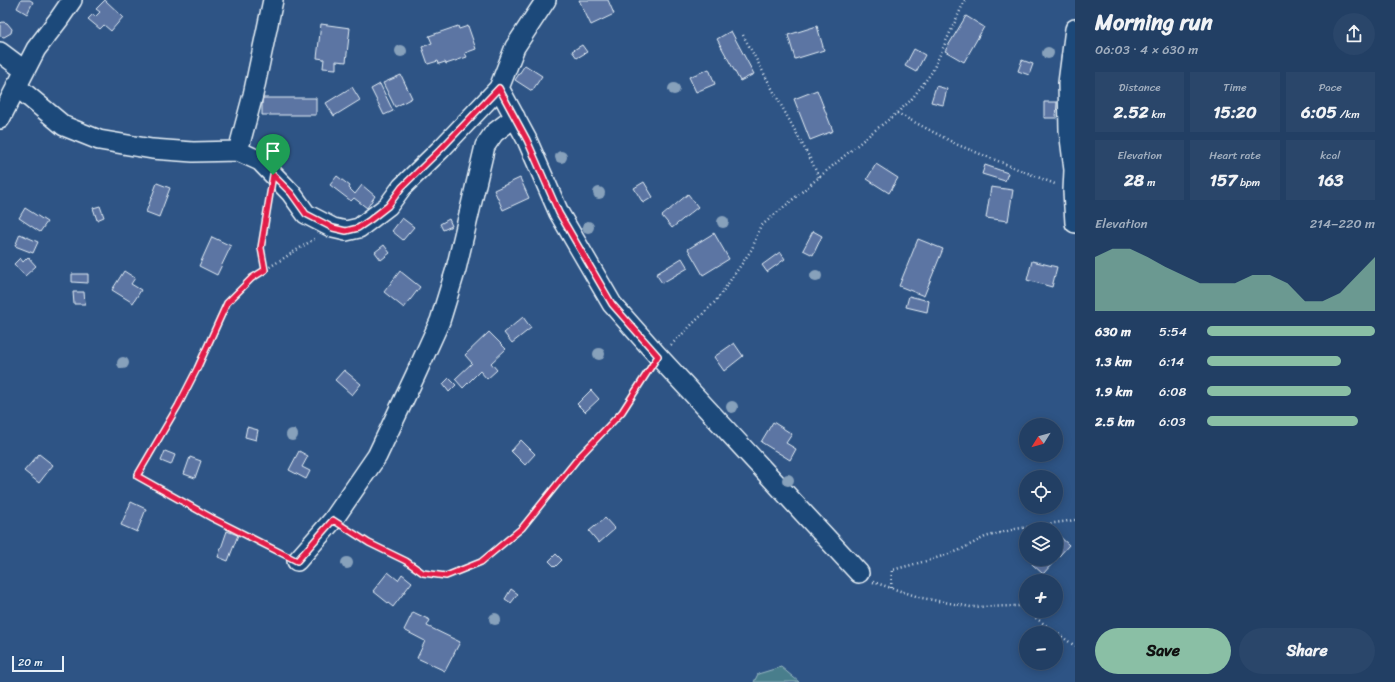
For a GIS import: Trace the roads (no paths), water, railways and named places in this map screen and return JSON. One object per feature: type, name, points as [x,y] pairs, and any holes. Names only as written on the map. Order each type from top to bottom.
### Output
[{"type":"street","points":[[0,119],[36,49],[72,0]]},
{"type":"street","points":[[238,151],[253,95],[273,0]]},
{"type":"street","points":[[0,52],[20,78],[64,126],[99,140],[152,149],[193,152],[238,151],[260,161],[291,193],[306,214],[333,228],[346,231],[358,228],[388,206],[402,187],[441,149],[499,88],[515,47],[546,0]]},
{"type":"street","points":[[1075,29],[1068,83],[1069,130],[1074,170],[1073,191],[1075,223]]},
{"type":"street","points":[[499,88],[527,140],[559,213],[612,304],[658,356],[859,573]]},
{"type":"street","points":[[297,561],[333,520],[377,456],[416,376],[440,322],[456,269],[485,146],[494,133],[515,118]]}]
